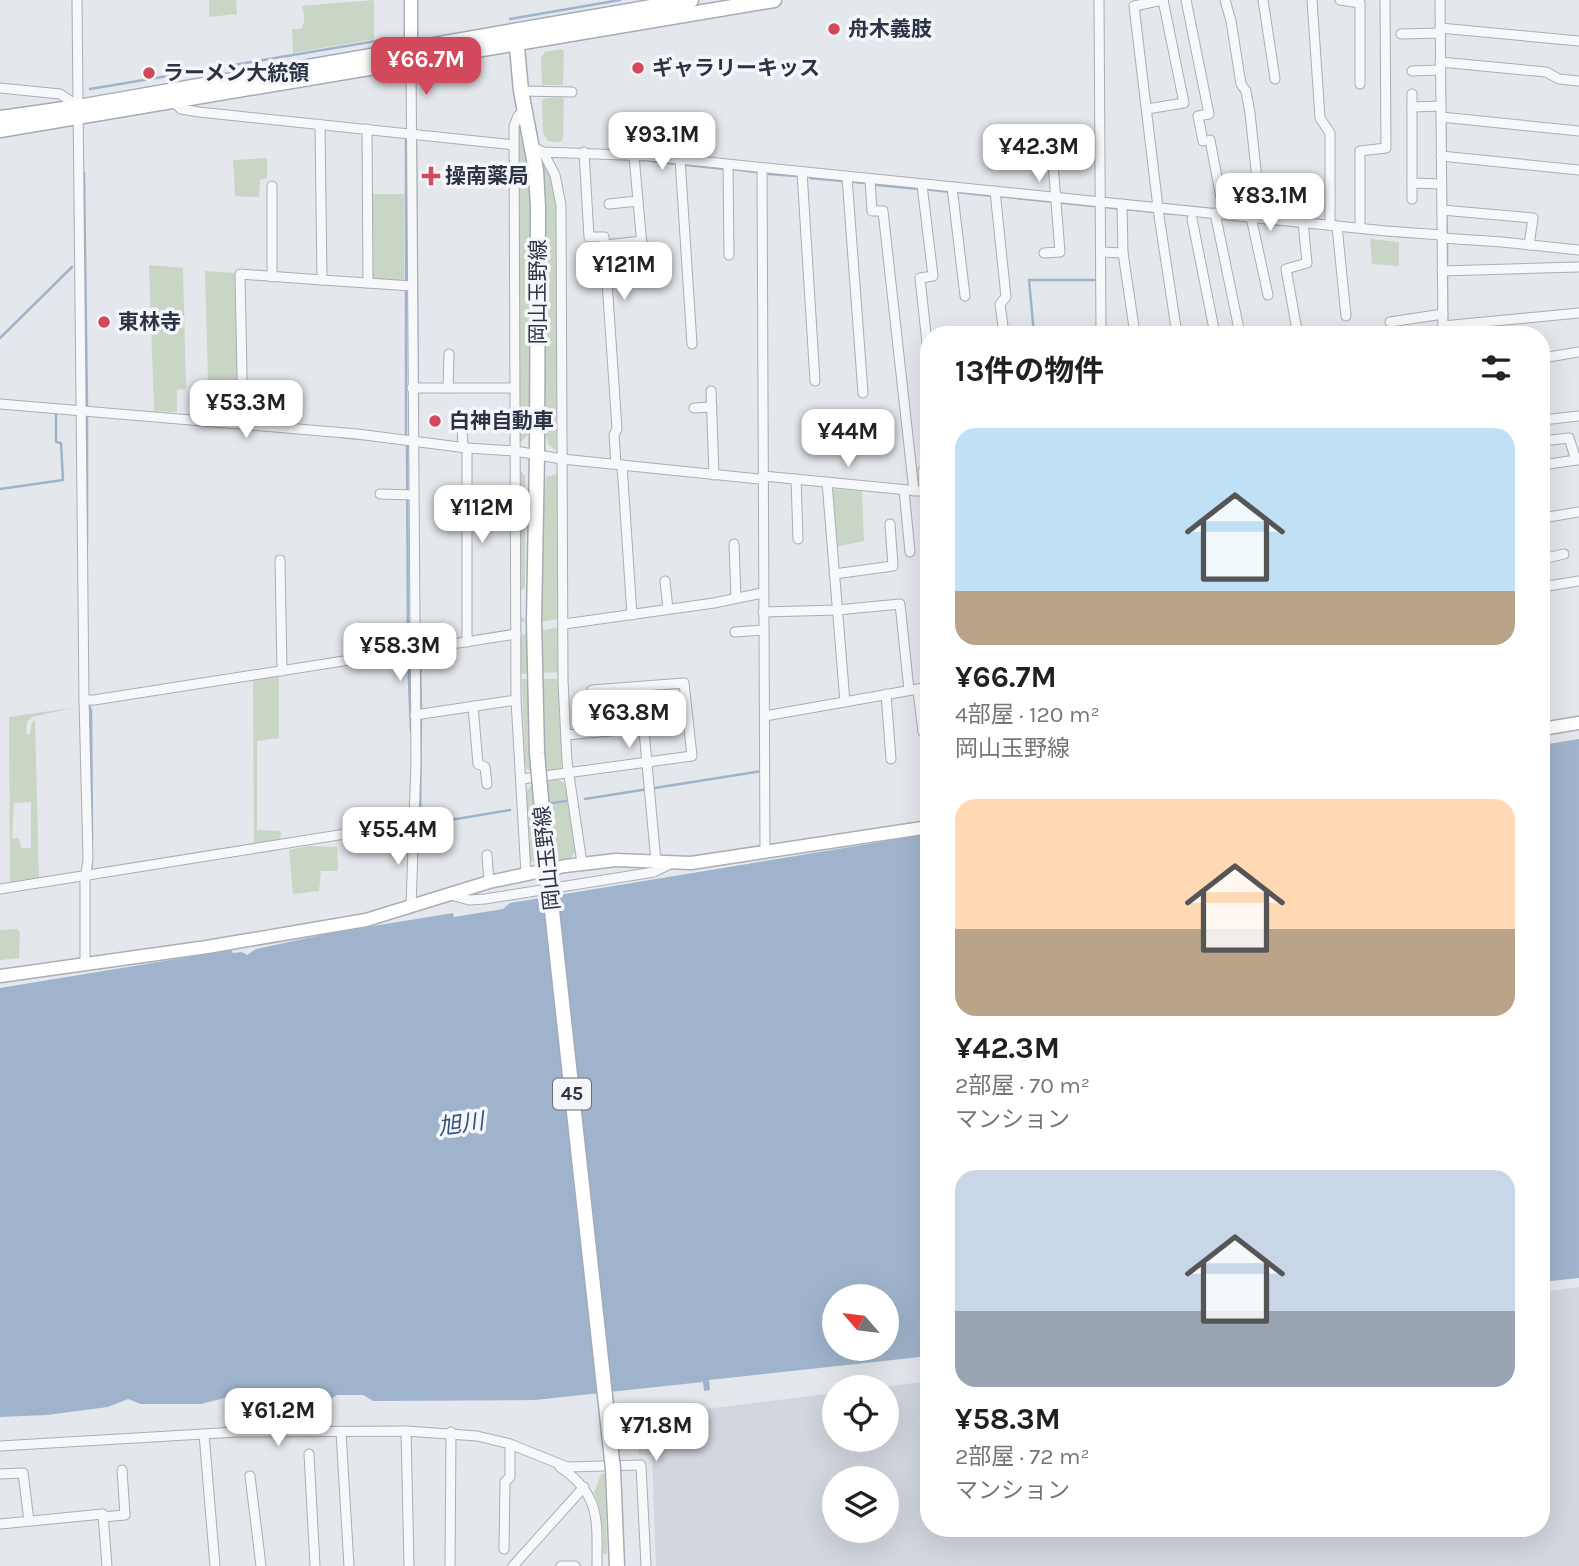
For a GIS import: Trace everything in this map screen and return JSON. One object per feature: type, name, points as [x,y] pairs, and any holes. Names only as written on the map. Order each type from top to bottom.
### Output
[{"type":"main road","points":[[516,36],[691,0]]},
{"type":"main road","points":[[0,130],[78,112],[516,36],[775,0]]},
{"type":"main road","name":"岡山玉野線","points":[[516,36],[524,111],[538,150],[534,621],[537,753],[612,1456],[617,1566]]},
{"type":"main road","points":[[0,118],[172,101],[411,54]]},
{"type":"street","points":[[77,0],[85,410],[88,820],[85,963]]},
{"type":"street","points":[[411,0],[408,286],[416,388],[409,440],[409,495],[419,715],[411,906]]},
{"type":"street","points":[[1099,0],[1100,202],[1103,252],[1101,326]]},
{"type":"street","points":[[1147,109],[1184,103],[1163,0],[1134,6],[1159,211],[1176,326]]},
{"type":"street","points":[[1186,0],[1209,114],[1198,116],[1206,141],[1238,326]]},
{"type":"street","points":[[1225,0],[1241,84],[1246,90],[1250,113],[1254,219],[1268,295]]},
{"type":"street","points":[[1263,0],[1275,79]]},
{"type":"street","points":[[1312,0],[1320,118],[1330,134],[1336,228],[1346,316]]},
{"type":"street","points":[[1340,0],[1360,3],[1360,84]]},
{"type":"street","points":[[1360,228],[1360,151],[1386,148],[1385,0]]},
{"type":"street","points":[[1440,0],[1445,326]]},
{"type":"street","points":[[1401,34],[1442,29],[1579,41]]},
{"type":"street","points":[[1412,71],[1442,64],[1546,72],[1559,79],[1579,80]]},
{"type":"street","points":[[0,88],[60,94],[78,112]]},
{"type":"street","points":[[521,91],[572,92]]},
{"type":"street","points":[[1412,94],[1412,199]]},
{"type":"street","points":[[172,101],[181,109],[367,132],[514,145]]},
{"type":"street","points":[[1412,107],[1443,114],[1579,131]]},
{"type":"street","points":[[524,111],[515,122],[514,145],[514,388],[516,700],[526,874]]},
{"type":"street","points":[[320,126],[322,280]]},
{"type":"street","points":[[367,132],[368,283]]},
{"type":"street","points":[[538,150],[635,156],[680,164],[728,168],[762,168],[1055,201],[1100,202],[1159,211],[1530,243],[1579,250]]},
{"type":"street","points":[[538,150],[552,169],[561,205],[566,735],[582,863]]},
{"type":"street","points":[[584,152],[589,237],[604,237],[605,245],[617,429],[614,435],[632,615]]},
{"type":"street","points":[[552,169],[558,156],[563,153]]},
{"type":"street","points":[[607,282],[645,279],[635,156]]},
{"type":"street","points":[[1444,156],[1579,170]]},
{"type":"street","points":[[680,164],[692,344]]},
{"type":"street","points":[[1044,253],[1059,252],[1053,164]]},
{"type":"street","points":[[728,168],[729,255]]},
{"type":"street","points":[[762,168],[765,853]]},
{"type":"street","points":[[802,172],[815,381]]},
{"type":"street","points":[[847,177],[863,393]]},
{"type":"street","points":[[870,179],[872,211],[883,211],[918,493],[910,552]]},
{"type":"street","points":[[1412,183],[1441,184]]},
{"type":"street","points":[[272,186],[272,277]]},
{"type":"street","points":[[922,187],[933,276],[920,278],[925,326]]},
{"type":"street","points":[[953,190],[965,296]]},
{"type":"street","points":[[995,194],[1006,297],[1000,304],[1003,326]]},
{"type":"street","points":[[609,204],[638,201]]},
{"type":"street","points":[[1122,207],[1123,253],[1134,326]]},
{"type":"street","points":[[1445,210],[1532,218],[1530,243]]},
{"type":"street","points":[[1192,219],[1213,326]]},
{"type":"street","points":[[1296,326],[1286,269],[1307,263],[1304,225]]},
{"type":"street","points":[[605,245],[642,241]]},
{"type":"street","points":[[1103,252],[1123,253]]},
{"type":"street","points":[[1446,271],[1579,267]]},
{"type":"street","points":[[243,424],[240,274],[408,286]]},
{"type":"street","points":[[1463,326],[1579,313]]},
{"type":"street","points":[[1390,321],[1443,314]]},
{"type":"street","points":[[1550,357],[1579,352]]},
{"type":"street","points":[[449,354],[449,388]]},
{"type":"street","points":[[416,388],[514,388]]},
{"type":"street","points":[[711,390],[714,475]]},
{"type":"street","points":[[0,404],[409,440],[515,451],[562,460],[759,479],[763,476],[797,482],[918,493]]},
{"type":"street","points":[[694,408],[712,407]]},
{"type":"street","points":[[1550,419],[1579,416]]},
{"type":"street","points":[[462,429],[465,447],[467,642]]},
{"type":"street","points":[[1550,440],[1569,438],[1578,460],[1550,464]]},
{"type":"street","points":[[797,482],[798,539]]},
{"type":"street","points":[[827,485],[845,702]]},
{"type":"street","points":[[380,494],[409,495]]},
{"type":"street","points":[[1550,517],[1579,512]]},
{"type":"street","points":[[834,574],[893,566],[890,524]]},
{"type":"street","points":[[734,544],[736,598]]},
{"type":"street","points":[[1550,557],[1564,554]]},
{"type":"street","points":[[280,560],[282,671]]},
{"type":"street","points":[[665,581],[668,610]]},
{"type":"street","points":[[1550,586],[1579,581]]},
{"type":"street","points":[[564,624],[668,610],[762,593]]},
{"type":"street","points":[[766,612],[837,610],[900,604],[920,715]]},
{"type":"street","points":[[736,632],[763,630]]},
{"type":"street","points":[[86,700],[516,634]]},
{"type":"street","points":[[522,779],[692,756],[684,683],[592,690]]},
{"type":"street","points":[[639,687],[656,862]]},
{"type":"street","points":[[766,716],[920,691]]},
{"type":"street","points":[[886,698],[891,759]]},
{"type":"street","points":[[419,715],[516,700]]},
{"type":"street","points":[[473,706],[478,764],[485,767],[487,784]]},
{"type":"street","points":[[1550,728],[1579,723]]},
{"type":"street","points":[[566,735],[643,728]]},
{"type":"street","points":[[0,889],[414,825]]},
{"type":"street","points":[[0,976],[207,947],[366,920],[489,882],[582,863],[616,860],[704,862],[920,828]]},
{"type":"street","points":[[487,855],[489,882]]},
{"type":"street","points":[[449,894],[469,900],[485,899],[654,872],[671,863]]},
{"type":"street","points":[[406,1430],[409,1566]]},
{"type":"street","points":[[0,1446],[204,1434],[406,1430],[477,1436],[510,1444],[555,1464],[576,1468],[641,1465],[646,1566]]},
{"type":"street","points":[[341,1432],[349,1566]]},
{"type":"street","points":[[450,1566],[451,1432]]},
{"type":"street","points":[[204,1434],[215,1566]]},
{"type":"street","points":[[504,1549],[505,1482],[510,1477],[510,1444]]},
{"type":"street","points":[[309,1454],[315,1566]]},
{"type":"street","points":[[555,1464],[583,1486],[597,1521],[597,1566]]},
{"type":"street","points":[[513,1566],[583,1486],[588,1473],[595,1468]]},
{"type":"street","points":[[103,1517],[125,1515],[122,1470]]},
{"type":"street","points":[[0,1474],[23,1473],[29,1521]]},
{"type":"street","points":[[250,1476],[261,1566]]},
{"type":"street","points":[[0,1524],[103,1514],[107,1566]]},
{"type":"street","points":[[561,1566],[575,1566]]},
{"type":"shaded area","points":[[1579,1287],[1579,1566],[656,1566],[652,1455],[639,1455],[634,1418],[822,1395],[822,1452],[899,1452],[899,1385],[920,1382],[920,1537],[1550,1537],[1550,1291]]},
{"type":"green space","points":[[209,0],[236,0],[237,14],[209,17]]},
{"type":"green space","points":[[374,0],[374,39],[293,53],[292,29],[301,29],[303,26],[302,6]]},
{"type":"green space","points":[[561,49],[564,51],[563,85],[542,85],[541,57],[545,52]]},
{"type":"green space","points":[[561,97],[564,99],[563,139],[560,142],[548,141],[543,133],[542,100]]},
{"type":"green space","points":[[518,122],[521,122],[531,186],[532,361],[529,434],[521,442],[519,441]]},
{"type":"green space","points":[[267,158],[267,178],[260,180],[259,197],[235,196],[233,160]]},
{"type":"green space","points":[[542,163],[546,166],[556,190],[558,207],[556,451],[548,444],[544,431]]},
{"type":"green space","points":[[372,194],[404,194],[404,282],[373,280]]},
{"type":"green space","points":[[1370,239],[1399,242],[1399,266],[1372,264]]},
{"type":"green space","points":[[149,265],[183,268],[186,389],[177,390],[177,412],[154,411]]},
{"type":"green space","points":[[205,271],[235,273],[238,421],[209,418]]},
{"type":"green space","points":[[518,468],[525,476],[525,588],[521,590],[521,616],[524,622],[519,622]]},
{"type":"green space","points":[[558,474],[558,619],[540,622],[540,549],[546,477]]},
{"type":"green space","points":[[830,489],[862,491],[864,541],[835,547]]},
{"type":"green space","points":[[561,627],[560,672],[521,674],[520,635]]},
{"type":"green space","points":[[279,675],[279,738],[257,741],[257,830],[281,831],[280,842],[254,847],[253,679]]},
{"type":"green space","points":[[522,679],[560,679],[564,761],[560,770],[531,772],[525,767]]},
{"type":"green space","points":[[77,707],[32,717],[27,722],[26,734],[30,734],[32,722],[35,720],[39,879],[10,884],[9,717]],"holes":[[[31,802],[31,848],[21,848],[19,838],[12,838],[14,803]]]},
{"type":"green space","points":[[556,779],[565,783],[568,790],[575,852],[570,859],[535,863],[529,859],[525,795],[531,785]]},
{"type":"green space","points":[[308,846],[337,847],[338,871],[321,871],[319,891],[293,894],[289,850]]},
{"type":"green space","points":[[17,929],[20,933],[19,958],[0,960],[0,930]]},
{"type":"green space","points":[[601,1474],[605,1474],[607,1554],[603,1554],[601,1515],[594,1493]]},
{"type":"water","points":[[1579,739],[1579,1278],[1550,1281],[1550,744]]},
{"type":"water","name":"旭川","points":[[920,835],[920,1357],[900,1359],[900,1284],[822,1284],[822,1362],[874,1362],[709,1380],[710,1390],[704,1391],[703,1382],[535,1400],[373,1401],[363,1395],[337,1395],[326,1402],[271,1405],[259,1397],[249,1396],[228,1397],[201,1404],[141,1404],[128,1399],[108,1407],[47,1415],[0,1417],[0,988],[231,950],[233,953],[242,952],[247,955],[256,949],[336,932],[453,913],[454,917],[503,909],[510,903]]},
{"type":"waterway","points":[[510,19],[620,0]]},
{"type":"waterway","points":[[90,89],[382,40]]},
{"type":"waterway","points":[[1445,119],[1446,207]]},
{"type":"waterway","points":[[406,136],[406,437]]},
{"type":"waterway","points":[[416,138],[418,414]]},
{"type":"waterway","points":[[651,161],[724,169]]},
{"type":"waterway","points":[[731,169],[756,172]]},
{"type":"waterway","points":[[84,173],[87,408]]},
{"type":"waterway","points":[[769,174],[796,176]]},
{"type":"waterway","points":[[810,178],[841,181]]},
{"type":"waterway","points":[[854,182],[863,183]]},
{"type":"waterway","points":[[877,185],[919,189]]},
{"type":"waterway","points":[[925,189],[950,192]]},
{"type":"waterway","points":[[957,192],[992,196]]},
{"type":"waterway","points":[[998,196],[1093,206]]},
{"type":"waterway","points":[[1107,207],[1119,209]]},
{"type":"waterway","points":[[1126,209],[1175,214]]},
{"type":"waterway","points":[[1446,213],[1447,235]]},
{"type":"waterway","points":[[1255,222],[1280,225]]},
{"type":"waterway","points":[[1377,234],[1408,237]]},
{"type":"waterway","points":[[1447,241],[1447,322]]},
{"type":"waterway","points":[[0,338],[72,267]]},
{"type":"waterway","points":[[1033,326],[1029,280],[1098,280]]},
{"type":"waterway","points":[[0,489],[63,480],[61,443],[56,442],[56,413]]},
{"type":"waterway","points":[[87,414],[87,544]]},
{"type":"waterway","points":[[341,437],[362,439]]},
{"type":"waterway","points":[[407,444],[408,647]]},
{"type":"waterway","points":[[420,650],[421,710]]},
{"type":"waterway","points":[[408,654],[411,732]]},
{"type":"waterway","points":[[88,701],[91,711],[92,841]]},
{"type":"waterway","points":[[420,825],[421,717]]},
{"type":"waterway","points":[[585,799],[762,771]]},
{"type":"waterway","points":[[546,804],[566,801]]},
{"type":"waterway","points":[[415,826],[510,810]]},
{"type":"waterway","points":[[259,852],[277,849]]},
{"type":"waterway","points":[[91,873],[92,858]]},
{"type":"place","name":"舟木義肢","points":[[834,29]]},
{"type":"place","name":"ギャラリーキッス","points":[[638,68]]},
{"type":"place","name":"ラーメン大統領","points":[[149,73]]},
{"type":"place","name":"操南薬局","points":[[431,176]]},
{"type":"place","name":"東林寺","points":[[104,322]]},
{"type":"place","name":"白神自動車","points":[[435,421]]}]
